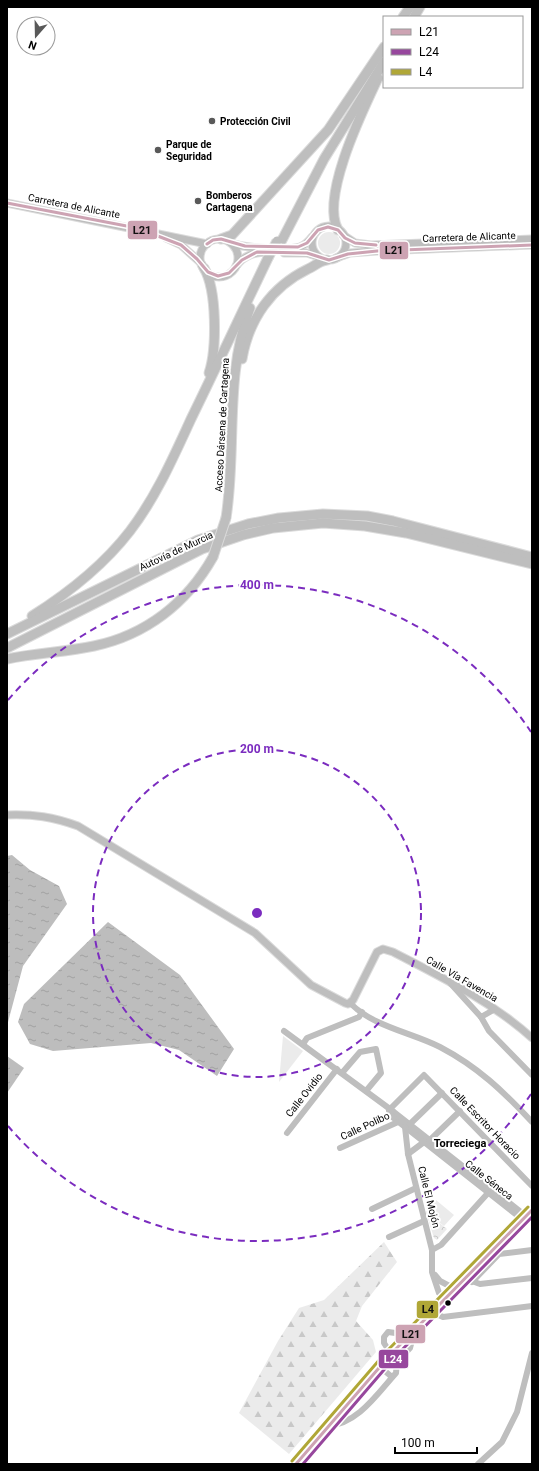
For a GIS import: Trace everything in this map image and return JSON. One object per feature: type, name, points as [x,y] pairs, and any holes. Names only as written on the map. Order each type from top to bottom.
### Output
[{"type":"highway","points":[[404,16],[410,7]]},
{"type":"highway","points":[[415,16],[420,7]]},
{"type":"highway","points":[[224,240],[232,235],[315,146],[342,111],[383,48]]},
{"type":"highway","name":"Acceso Dársena de Cartagena","points":[[7,630],[70,591],[109,556],[130,531],[150,501],[279,242],[318,170],[370,82],[383,63]]},
{"type":"highway","points":[[340,232],[335,223],[334,209],[340,173],[358,123],[383,68]]},
{"type":"highway","name":"Acceso Dársena de Cartagena","points":[[279,242],[310,174],[367,74]]},
{"type":"highway","name":"Acceso Dársena de Cartagena","points":[[7,659],[94,646],[134,633],[155,621],[186,595],[213,557],[226,518],[231,466],[233,386],[239,344],[250,309],[271,258]]},
{"type":"highway","points":[[231,466],[238,377],[244,348],[256,318],[267,300],[281,286],[320,261],[327,259]]},
{"type":"highway","points":[[180,442],[206,379],[213,354],[214,339],[211,290],[208,276],[203,266]]},
{"type":"highway","name":"Autovía de Murcia","points":[[7,634],[194,541],[248,524],[308,514],[351,515],[388,520],[532,564]]},
{"type":"highway","name":"Autovía de Murcia","points":[[7,648],[195,552],[250,533],[302,525],[344,524],[443,538],[532,556]]},
{"type":"main road","name":"Carretera de Alicante","points":[[7,203],[137,228],[207,244]]},
{"type":"main road","points":[[224,240],[234,246],[237,254],[237,262],[234,269],[226,275],[218,276],[210,274],[203,266],[201,254],[207,244],[213,240],[224,240],[245,246],[294,248],[304,245],[315,234],[325,227],[340,232],[345,242],[344,250],[327,259],[312,246],[315,234]]},
{"type":"main road","name":"Carretera de Alicante","points":[[137,228],[181,246],[203,266]]},
{"type":"main road","name":"Carretera de Alicante","points":[[340,232],[355,243],[371,245],[532,239]]},
{"type":"main road","name":"Carretera de Alicante","points":[[234,269],[245,257],[257,252],[304,253],[327,259],[350,253],[377,251],[532,245]]},
{"type":"main road","points":[[7,815],[28,814],[55,818],[78,826],[247,928],[311,985],[340,1001],[350,1003]]},
{"type":"main road","name":"Calle Vía Favencia","points":[[350,1003],[377,952],[383,949],[388,950],[447,980],[495,1009],[532,1038]]},
{"type":"main road","points":[[296,1464],[327,1426],[391,1354],[455,1289],[469,1279],[532,1210]]},
{"type":"street","points":[[447,980],[481,1017],[489,1031],[532,1075]]},
{"type":"street","points":[[350,1003],[384,1025],[429,1042],[452,1054],[497,1085],[532,1122]]},
{"type":"street","points":[[481,1017],[495,1009]]},
{"type":"street","points":[[303,1044],[307,1038],[359,1018],[362,1012]]},
{"type":"street","name":"Calle Séneca","points":[[284,1030],[337,1069],[524,1218]]},
{"type":"street","points":[[342,1073],[360,1052],[376,1049],[381,1073],[366,1092]]},
{"type":"street","name":"Calle Ovidio","points":[[287,1133],[337,1069]]},
{"type":"street","name":"Calle Escritor Horacio","points":[[389,1110],[424,1074],[532,1186]]},
{"type":"street","points":[[407,1126],[442,1093]]},
{"type":"street","name":"Calle Séneca","points":[[389,1110],[390,1116],[407,1126]]},
{"type":"street","points":[[408,1154],[427,1141],[460,1111]]},
{"type":"street","name":"Calle Polibo","points":[[340,1148],[398,1122]]},
{"type":"street","name":"Calle El Mojón","points":[[407,1126],[408,1154],[432,1250],[432,1272],[439,1293],[445,1299]]},
{"type":"street","name":"Calle Séneca","points":[[427,1141],[488,1193],[524,1218]]},
{"type":"street","points":[[372,1209],[416,1188]]},
{"type":"street","points":[[432,1250],[441,1245],[488,1193]]},
{"type":"street","points":[[389,1237],[424,1221]]},
{"type":"street","points":[[532,1250],[499,1254],[469,1279],[480,1284],[532,1278]]},
{"type":"street","points":[[432,1272],[440,1281],[455,1289]]},
{"type":"street","points":[[432,1312],[443,1317],[532,1306]]},
{"type":"street","points":[[327,1426],[339,1426],[353,1417],[392,1378],[396,1373],[397,1362],[410,1348],[416,1329]]},
{"type":"street","points":[[391,1354],[384,1343],[384,1337],[388,1332],[410,1335]]},
{"type":"street","points":[[478,1464],[502,1442],[517,1412],[532,1353]]},
{"type":"street","points":[[380,1367],[392,1378]]},
{"type":"green space","points":[[325,232],[333,232],[340,239],[340,247],[333,254],[325,254],[318,247],[318,239]]},
{"type":"green space","points":[[283,1036],[303,1051],[279,1082]]},
{"type":"green space","points":[[436,1200],[454,1215],[444,1226],[426,1212]]},
{"type":"green space","points":[[426,1212],[447,1229],[437,1240],[434,1238]]},
{"type":"green space","points":[[384,1242],[397,1262],[362,1306],[356,1321],[373,1340],[376,1352],[289,1454],[239,1413],[278,1341],[299,1308],[324,1300]]},
{"type":"water","points":[[12,855],[30,870],[59,886],[67,904],[23,966],[7,1026],[7,856]]},
{"type":"water","points":[[108,922],[180,975],[234,1049],[217,1076],[179,1050],[151,1043],[53,1051],[30,1044],[18,1022],[24,1004]]},
{"type":"water","points":[[7,1056],[24,1068],[7,1093]]},
{"type":"transit line","name":"L21","points":[[7,203],[137,228],[181,245],[197,259],[208,272],[218,276],[229,273],[242,260],[257,252],[307,253],[329,260],[348,254],[377,251],[532,245]]},
{"type":"transit line","name":"L21","points":[[207,244],[213,240],[221,239],[245,246],[298,247],[307,243],[318,230],[328,227],[338,230],[345,238],[355,243],[376,245]]},
{"type":"transit line","name":"L4","points":[[292,1461],[387,1351],[528,1207]]},
{"type":"transit line","name":"L21","points":[[296,1464],[391,1354],[532,1210]]},
{"type":"transit line","name":"L24","points":[[303,1464],[395,1357],[532,1217]]},
{"type":"place","name":"Protección Civil","points":[[212,121]]},
{"type":"place","name":"Parque de Seguridad","points":[[158,150]]},
{"type":"place","name":"Bomberos Cartagena","points":[[198,201]]},
{"type":"district","name":"Torreciega","points":[[460,1143]]}]
